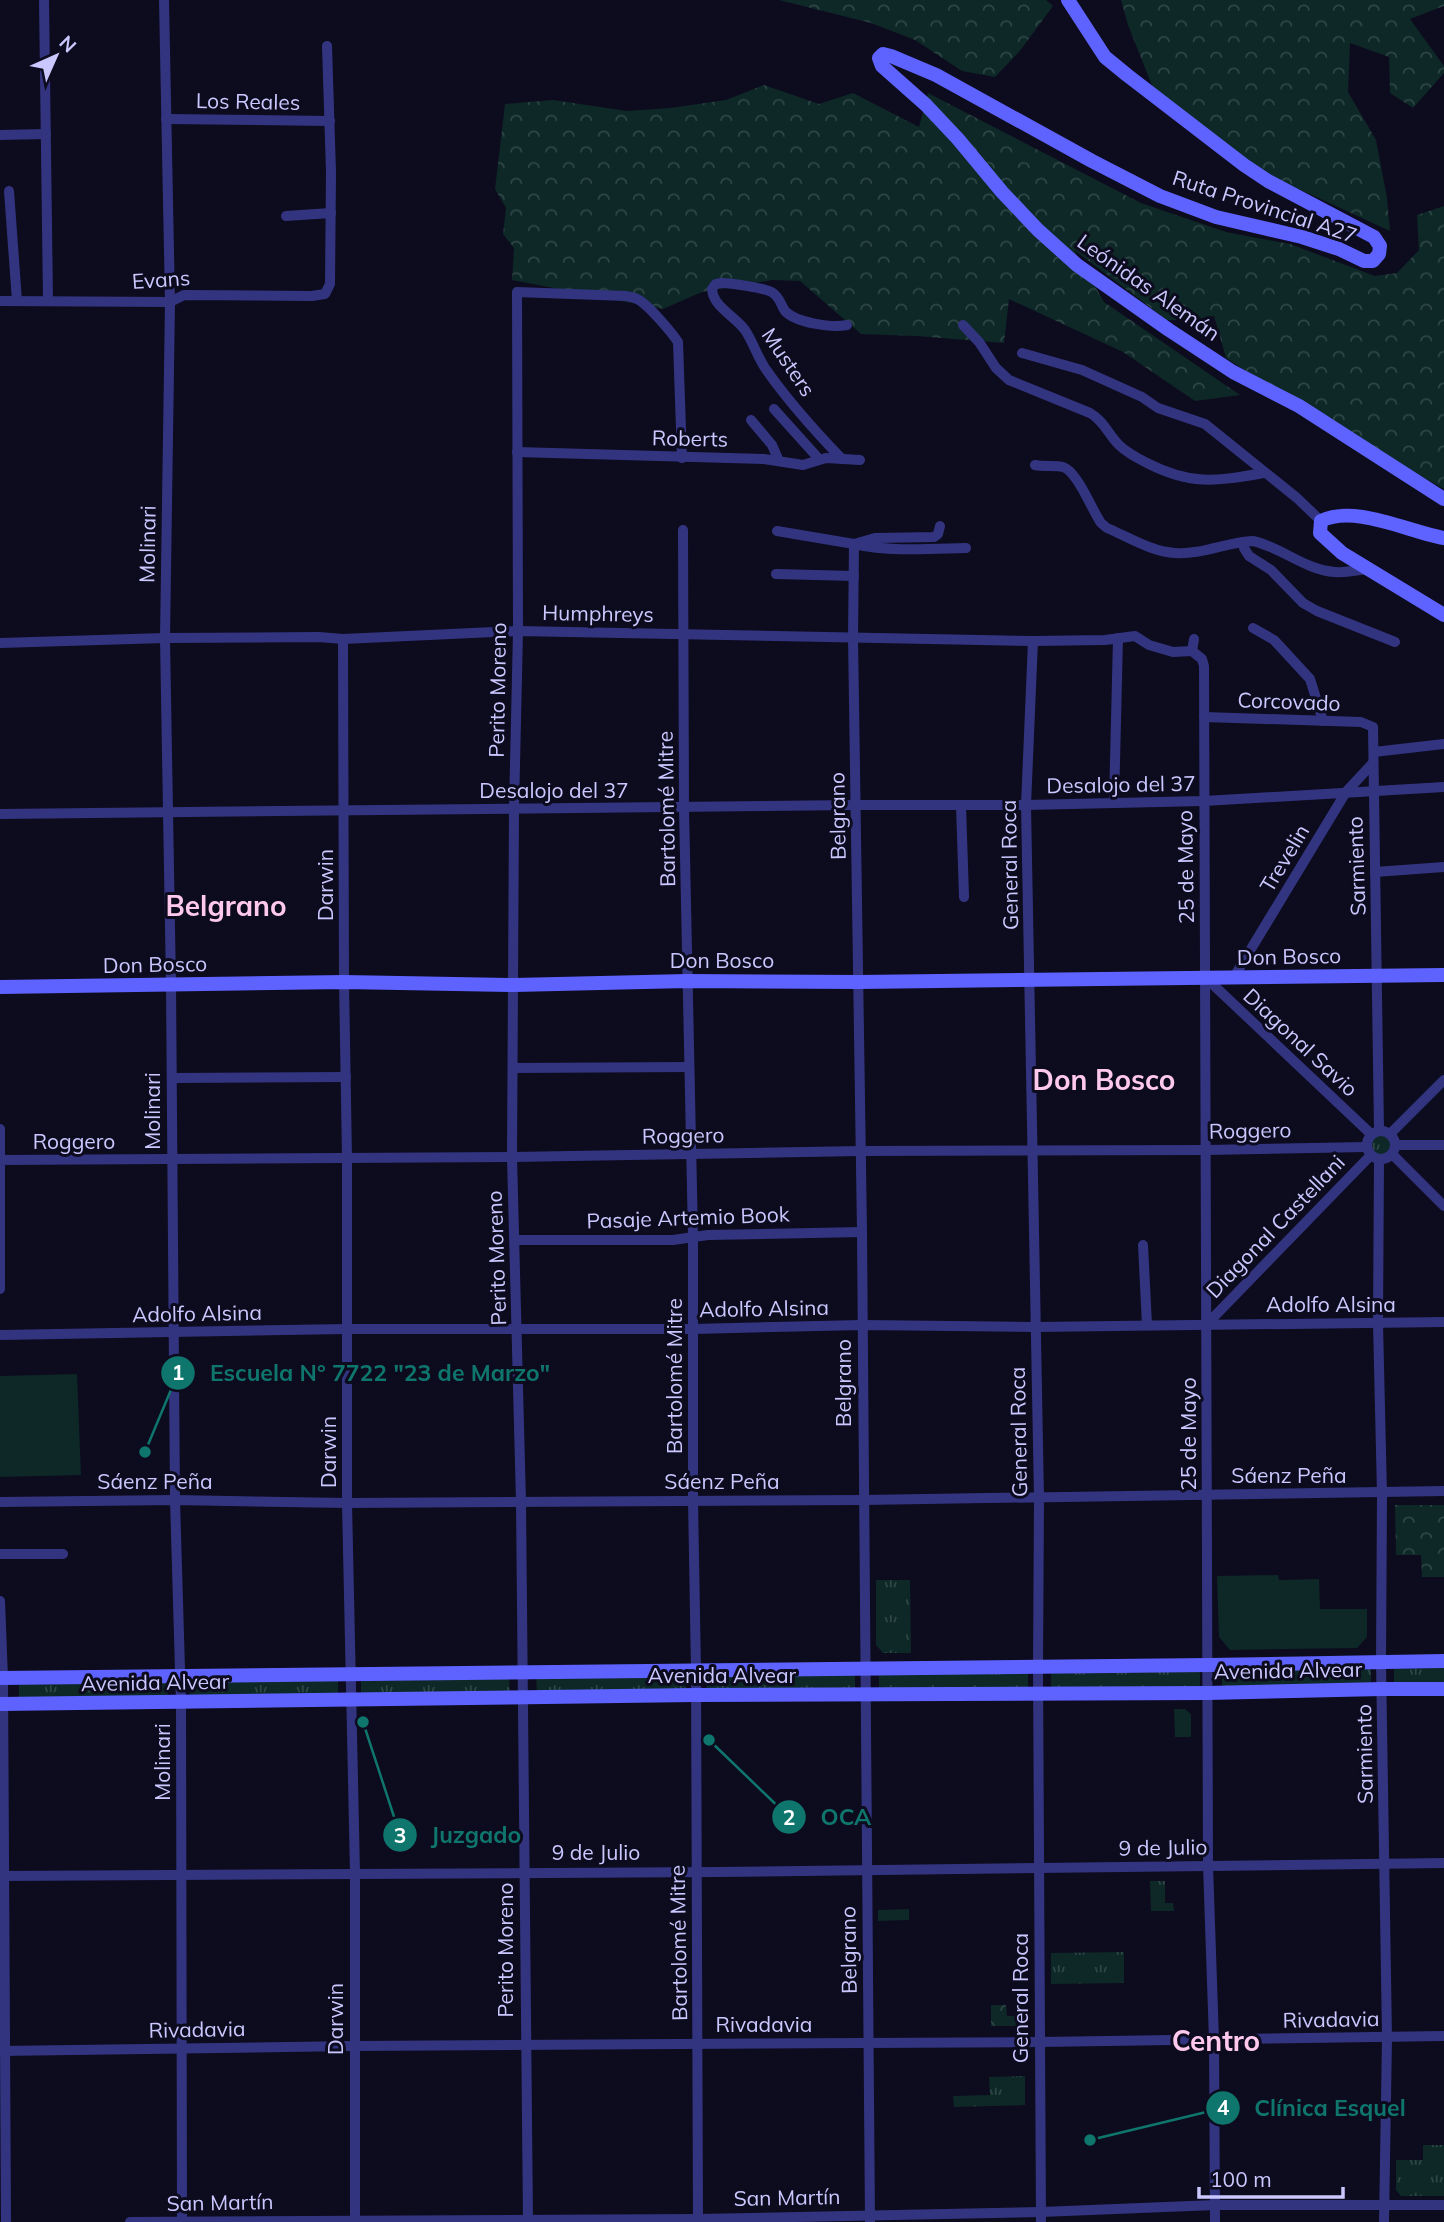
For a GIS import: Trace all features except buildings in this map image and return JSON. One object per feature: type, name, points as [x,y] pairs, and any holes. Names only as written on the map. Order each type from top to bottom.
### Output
[{"type":"street","points":[[44,0],[48,301]]},
{"type":"street","name":"Molinari","points":[[163,0],[170,302],[165,638],[172,985],[174,1500],[181,1703],[182,2222]]},
{"type":"street","name":"Ruta Provincial A27","points":[[883,54],[936,75],[1160,196],[1216,217],[1339,248],[1364,261],[1373,261],[1379,254],[1380,246],[1374,237],[1260,176],[1127,75],[1105,57],[1068,0]]},
{"type":"street","points":[[286,216],[331,213],[327,46]]},
{"type":"street","name":"Leónidas Alemán","points":[[883,54],[879,58],[882,65],[926,105],[1038,230],[1077,265],[1233,372],[1299,406],[1444,499]]},
{"type":"street","name":"Los Reales","points":[[166,119],[330,121]]},
{"type":"street","points":[[0,135],[46,134]]},
{"type":"street","points":[[9,191],[17,301]]},
{"type":"street","name":"Evans","points":[[0,301],[170,302],[184,295],[325,294],[330,284],[331,213]]},
{"type":"street","name":"Musters","points":[[842,459],[795,407],[756,353],[745,330],[717,302],[712,289],[722,283],[763,288],[772,292],[786,312],[795,318],[833,328],[847,325]]},
{"type":"street","name":"Perito Moreno","points":[[528,2220],[521,1502],[512,1157],[518,631],[517,292],[626,296],[638,299],[673,334],[678,342],[682,458]]},
{"type":"street","points":[[963,325],[979,342],[996,368],[1009,380],[1090,412],[1101,419],[1118,444],[1127,452],[1166,472],[1186,479],[1223,480],[1264,473]]},
{"type":"street","points":[[1022,353],[1082,370],[1142,397],[1158,408],[1205,424],[1297,498],[1321,521]]},
{"type":"street","points":[[774,409],[819,459]]},
{"type":"street","points":[[751,420],[772,445],[779,461]]},
{"type":"street","name":"Roberts","points":[[517,452],[764,458],[803,465],[819,459],[860,460]]},
{"type":"street","points":[[1035,465],[1050,468],[1061,466],[1068,469],[1101,523],[1160,551],[1177,554],[1243,541],[1262,543],[1311,566],[1335,572],[1369,569]]},
{"type":"street","points":[[1321,521],[1338,515],[1356,517],[1444,538]]},
{"type":"street","points":[[1321,521],[1320,533],[1342,553],[1444,615]]},
{"type":"street","points":[[854,544],[875,538],[934,537],[940,526]]},
{"type":"street","name":"Bartolomé Mitre","points":[[683,530],[684,808],[693,1237],[692,1500],[696,1671],[698,2220]]},
{"type":"street","points":[[777,531],[868,547],[966,548]]},
{"type":"street","points":[[1243,541],[1249,556],[1271,570],[1303,603],[1395,642]]},
{"type":"street","name":"Belgrano","points":[[854,544],[870,2218]]},
{"type":"street","points":[[775,574],[854,576]]},
{"type":"street","points":[[1253,628],[1274,640],[1310,679],[1323,721]]},
{"type":"street","name":"Humphreys","points":[[0,643],[165,638],[343,639],[518,631],[1033,641],[1135,636],[1149,645],[1173,652],[1192,650]]},
{"type":"street","points":[[1114,803],[1118,638]]},
{"type":"street","name":"Darwin","points":[[343,639],[347,1503],[355,1873],[355,2221]]},
{"type":"street","points":[[1192,650],[1194,639]]},
{"type":"street","name":"General Roca","points":[[1033,641],[1026,805],[1039,1497],[1041,2217]]},
{"type":"street","name":"25 de Mayo","points":[[1192,650],[1202,659],[1203,666],[1208,1865],[1214,2040],[1215,2222]]},
{"type":"street","name":"Corcovado","points":[[1203,717],[1361,722],[1373,727]]},
{"type":"street","name":"Sarmiento","points":[[1373,727],[1377,976],[1375,1132]]},
{"type":"street","points":[[1374,752],[1444,744]]},
{"type":"street","name":"Trevelin","points":[[1234,977],[1346,792],[1372,764]]},
{"type":"street","name":"Desalojo del 37","points":[[0,814],[857,804],[1026,805],[1203,801],[1444,787]]},
{"type":"street","points":[[961,805],[964,897]]},
{"type":"street","points":[[1376,872],[1444,867]]},
{"type":"street","name":"Don Bosco","points":[[0,987],[344,982],[514,985],[687,981],[859,982],[1444,975]]},
{"type":"street","name":"Diagonal Savio","points":[[1206,977],[1375,1132]]},
{"type":"street","points":[[513,1068],[690,1067]]},
{"type":"street","points":[[172,1078],[346,1077]]},
{"type":"street","points":[[1390,1134],[1444,1080]]},
{"type":"street","points":[[0,1129],[0,1289]]},
{"type":"street","points":[[1390,1134],[1375,1132],[1368,1138],[1372,1154],[1388,1157],[1394,1150],[1444,1146]]},
{"type":"street","points":[[1390,1134],[1394,1150],[1444,1206]]},
{"type":"street","name":"Roggero","points":[[1,1160],[512,1157],[861,1151],[1206,1150],[1372,1154]]},
{"type":"street","name":"Sarmiento","points":[[1372,1154],[1382,1494],[1381,1662],[1387,2038],[1384,2222]]},
{"type":"street","name":"Diagonal Castellani","points":[[1206,1324],[1372,1154]]},
{"type":"street","name":"Pasaje Artemio Book","points":[[515,1240],[673,1240],[693,1237],[862,1232]]},
{"type":"street","points":[[1143,1245],[1147,1325]]},
{"type":"street","name":"Adolfo Alsina","points":[[0,1335],[347,1329],[693,1329],[862,1325],[1035,1327],[1444,1322]]},
{"type":"street","name":"Sáenz Peña","points":[[0,1502],[863,1500],[1444,1492]]},
{"type":"street","points":[[0,1554],[63,1555]]},
{"type":"street","points":[[0,1601],[2,2050],[6,2222]]},
{"type":"street","name":"Avenida Alvear","points":[[1,1678],[1444,1661]]},
{"type":"street","name":"Avenida Alvear","points":[[1,1704],[1444,1689]]},
{"type":"street","name":"9 de Julio","points":[[2,1876],[696,1872],[1444,1863]]},
{"type":"street","name":"Rivadavia","points":[[2,2050],[1444,2036]]},
{"type":"street","name":"San Martín","points":[[130,2222],[1041,2217],[1215,2205],[1444,2205]]},
{"type":"green space","points":[[779,0],[1046,0],[1053,6],[1019,52],[995,77],[962,71],[915,40],[871,23]]},
{"type":"green space","points":[[1121,0],[1444,0],[1444,6],[1410,19],[1444,66],[1444,73],[1413,108],[1390,93],[1389,57],[1350,43],[1348,92],[1376,140],[1390,231],[1264,173],[1153,88]]},
{"type":"green space","points":[[764,85],[819,104],[853,93],[919,127],[928,93],[1141,203],[1226,232],[1290,244],[1375,276],[1397,273],[1419,250],[1417,215],[1444,206],[1444,489],[1323,421],[1226,358],[1214,316],[1192,320],[1167,320],[1074,250],[1104,302],[1240,395],[1195,401],[1123,352],[1009,299],[1004,343],[861,334],[800,281],[772,280],[702,292],[663,309],[512,280],[514,248],[503,234],[506,208],[495,189],[505,104],[553,100],[627,111],[670,108],[726,100]]},
{"type":"green space","points":[[1381,1135],[1388,1138],[1391,1145],[1388,1152],[1381,1155],[1374,1152],[1371,1145],[1374,1138]]},
{"type":"green space","points":[[77,1374],[81,1475],[0,1477],[0,1376]]},
{"type":"green space","points":[[1395,1505],[1444,1505],[1444,1577],[1422,1577],[1421,1555],[1396,1555]]},
{"type":"green space","points":[[1278,1575],[1279,1580],[1319,1579],[1320,1609],[1367,1609],[1367,1637],[1357,1648],[1230,1650],[1219,1637],[1217,1576]]},
{"type":"green space","points":[[876,1580],[910,1580],[911,1653],[883,1653],[876,1645]]},
{"type":"green space","points":[[1444,1668],[1444,1684],[1394,1685],[1394,1669]]},
{"type":"green space","points":[[1371,1669],[1371,1685],[1222,1687],[1222,1670]]},
{"type":"green space","points":[[1200,1670],[1200,1687],[1051,1689],[1051,1672]]},
{"type":"green space","points":[[1028,1672],[1028,1689],[879,1690],[879,1674]]},
{"type":"green space","points":[[855,1674],[855,1691],[707,1692],[706,1676]]},
{"type":"green space","points":[[685,1675],[686,1692],[537,1694],[536,1677]]},
{"type":"green space","points":[[509,1677],[510,1694],[361,1696],[361,1679]]},
{"type":"green space","points":[[338,1680],[338,1697],[190,1699],[189,1682]]},
{"type":"green space","points":[[167,1681],[168,1697],[19,1699],[19,1683]]},
{"type":"green space","points":[[1174,1709],[1185,1709],[1191,1714],[1191,1737],[1175,1737]]},
{"type":"green space","points":[[1150,1881],[1165,1881],[1165,1903],[1173,1903],[1174,1911],[1151,1911]]},
{"type":"green space","points":[[909,1909],[909,1920],[878,1921],[878,1910]]},
{"type":"green space","points":[[1124,1952],[1124,1983],[1051,1984],[1051,1953]]},
{"type":"green space","points":[[991,2005],[1006,2005],[1007,2016],[1023,2016],[1023,2023],[1019,2026],[991,2026]]},
{"type":"green space","points":[[1025,2076],[1025,2105],[954,2107],[953,2096],[990,2095],[989,2077]]},
{"type":"green space","points":[[1423,2145],[1444,2145],[1444,2196],[1401,2196],[1396,2190],[1396,2160],[1423,2160]]},
{"type":"place","name":"Escuela N° 7722 \"23 de Marzo\"","points":[[145,1452]]},
{"type":"place","name":"Juzgado","points":[[363,1722]]},
{"type":"place","name":"OCA","points":[[709,1740]]},
{"type":"place","name":"Clínica Esquel","points":[[1090,2140]]},
{"type":"district","name":"Belgrano","points":[[226,905]]},
{"type":"district","name":"Don Bosco","points":[[1104,1079]]},
{"type":"district","name":"Centro","points":[[1216,2040]]}]
